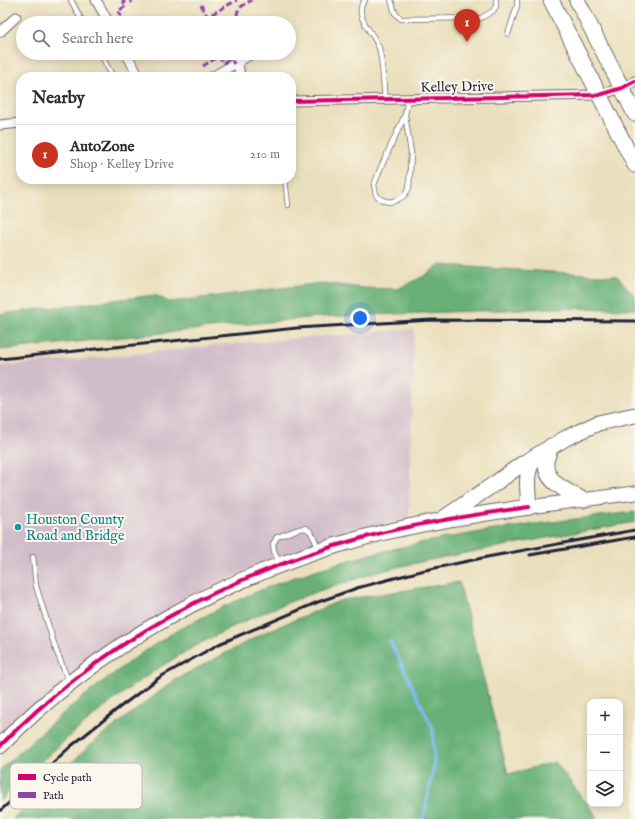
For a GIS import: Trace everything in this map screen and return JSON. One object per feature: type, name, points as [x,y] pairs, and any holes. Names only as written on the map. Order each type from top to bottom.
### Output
[{"type":"main road","points":[[552,0],[635,166]]},
{"type":"main road","points":[[577,0],[635,114]]},
{"type":"main road","points":[[442,520],[522,464],[581,430],[598,424],[635,415]]},
{"type":"main road","points":[[545,450],[547,469],[550,478],[556,484],[583,500]]},
{"type":"main road","points":[[529,507],[528,468],[532,461],[545,450]]},
{"type":"main road","points":[[0,746],[36,711],[128,641],[176,612],[207,596],[280,564],[320,550],[363,538],[442,520],[635,493]]},
{"type":"street","points":[[96,0],[105,16]]},
{"type":"street","points":[[0,32],[16,17]]},
{"type":"street","points":[[130,60],[136,72]]},
{"type":"street","points":[[221,72],[241,60]]},
{"type":"street","points":[[238,62],[239,72]]},
{"type":"street","name":"Kelley Drive","points":[[296,101],[599,95],[622,88],[635,81]]},
{"type":"street","points":[[0,125],[16,123]]},
{"type":"lane","points":[[71,0],[79,16]]},
{"type":"lane","points":[[365,0],[361,8],[362,17],[380,50],[385,99]]},
{"type":"lane","points":[[391,0],[395,13],[401,19],[481,18],[493,11],[496,6],[496,0]]},
{"type":"lane","points":[[508,34],[517,6],[517,0]]},
{"type":"lane","points":[[104,60],[110,72]]},
{"type":"lane","points":[[405,115],[411,153],[409,188],[404,196],[389,202],[382,200],[376,195],[374,185],[381,166],[405,115],[408,98]]},
{"type":"lane","points":[[286,184],[288,205]]},
{"type":"lane","points":[[280,564],[274,551],[273,544],[277,538],[299,529],[306,528],[311,532],[320,550]]},
{"type":"lane","points":[[33,557],[36,586],[56,650],[70,684]]},
{"type":"shaded area","points":[[414,329],[409,518],[338,536],[291,552],[262,563],[204,591],[0,738],[0,366],[107,357],[217,345]]},
{"type":"green space","points":[[439,265],[617,276],[635,296],[635,309],[555,308],[316,317],[0,350],[0,314],[155,295],[169,302],[322,283],[362,288],[398,289],[424,276]]},
{"type":"green space","points":[[635,512],[635,522],[397,567],[332,586],[262,613],[217,635],[157,669],[111,702],[40,763],[10,763],[10,790],[0,801],[0,770],[40,733],[82,698],[148,649],[175,631],[205,616],[256,592],[308,573],[361,557],[415,544],[470,534],[580,518]]},
{"type":"green space","points":[[459,582],[508,774],[555,762],[597,819],[13,819],[23,809],[142,809],[142,763],[71,763],[90,745],[176,679],[268,631],[342,600]]},
{"type":"waterway","points":[[390,641],[433,729],[434,766],[423,819]]},
{"type":"railway","points":[[0,359],[297,328],[432,320],[635,321]]},
{"type":"railway","points":[[52,763],[70,747],[160,677],[219,644],[318,602],[357,588],[421,571],[487,557],[635,530]]},
{"type":"railway","points":[[530,555],[635,537]]},
{"type":"railway","points":[[0,811],[10,802]]},
{"type":"marked path","points":[[121,16],[118,11],[126,6],[123,1],[125,0]]},
{"type":"marked path","points":[[208,16],[237,0]]},
{"type":"marked path","points":[[238,16],[237,14],[239,8],[252,0]]},
{"type":"marked path","points":[[201,5],[207,16]]},
{"type":"marked path","points":[[203,66],[213,60]]},
{"type":"marked path","points":[[221,60],[223,63],[228,60]]},
{"type":"marked path","points":[[232,60],[234,64]]},
{"type":"cycle path","points":[[296,101],[599,95],[622,88],[635,81]]},
{"type":"cycle path","points":[[0,746],[38,710],[79,676],[122,646],[167,618],[214,593],[311,553],[362,538],[466,516],[529,507]]},
{"type":"place","name":"AutoZone","points":[[467,42]]},
{"type":"place","name":"Houston County Road and Bridge","points":[[18,527]]}]
